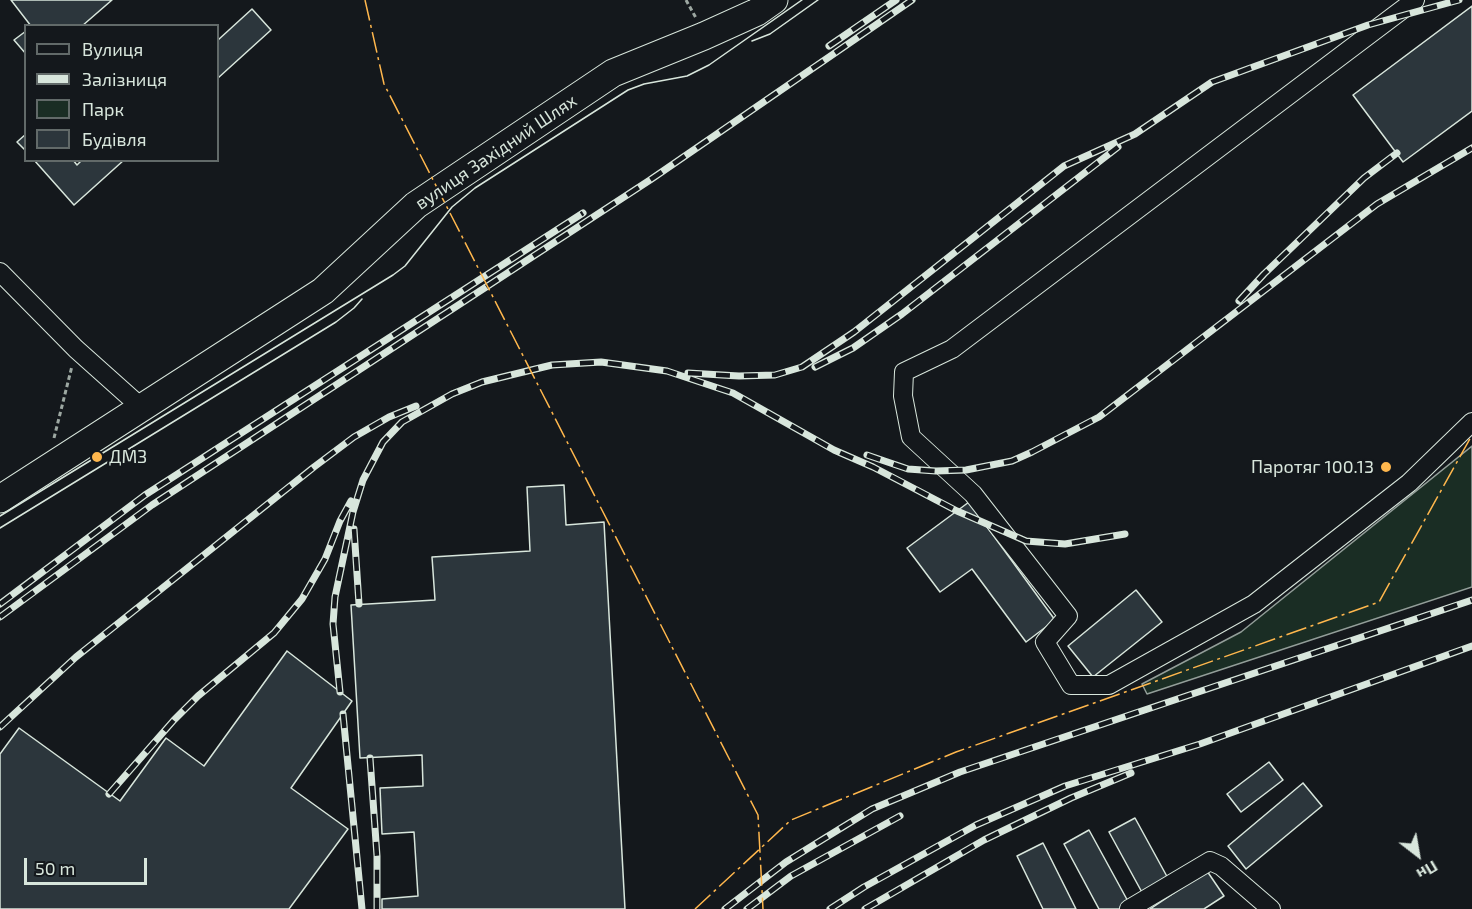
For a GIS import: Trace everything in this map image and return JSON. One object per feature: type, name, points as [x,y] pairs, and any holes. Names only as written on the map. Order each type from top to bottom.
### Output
[{"type":"highway","name":"вулиця Західний Шлях","points":[[0,499],[323,291],[416,205],[613,73],[757,12],[774,0]]},
{"type":"street","points":[[1415,0],[952,349],[904,372],[903,396],[911,437],[973,494],[1068,616],[1045,642],[1071,685],[1109,685],[1254,604],[1409,483],[1472,422]]},
{"type":"street","points":[[0,272],[76,350],[142,408]]},
{"type":"street","points":[[1129,909],[1210,861],[1221,866],[1271,909]]},
{"type":"path","points":[[46,470],[76,350]]},
{"type":"green space","points":[[1472,446],[1472,587],[1147,694],[1142,684],[1241,632]]},
{"type":"building","points":[[11,0],[112,0],[84,24],[29,24]]},
{"type":"building","points":[[1472,6],[1472,111],[1403,162],[1353,95]]},
{"type":"building","points":[[252,9],[271,30],[219,77],[219,39]]},
{"type":"building","points":[[24,32],[24,52],[14,40]]},
{"type":"building","points":[[24,136],[24,149],[17,142]]},
{"type":"building","points":[[36,162],[75,162],[77,165],[80,162],[122,162],[74,205]]},
{"type":"building","points":[[564,485],[566,525],[604,522],[625,909],[382,909],[382,899],[418,896],[414,832],[382,834],[380,788],[423,786],[422,755],[360,758],[351,605],[435,600],[432,557],[530,551],[527,487]]},
{"type":"building","points":[[969,502],[1055,620],[1026,642],[972,569],[940,592],[907,548]]},
{"type":"building","points":[[1136,590],[1162,622],[1093,677],[1068,646]]},
{"type":"building","points":[[287,651],[352,701],[291,788],[348,829],[289,909],[0,909],[0,754],[19,728],[120,801],[166,738],[204,766]]},
{"type":"building","points":[[1269,762],[1283,780],[1241,812],[1227,794]]},
{"type":"building","points":[[1303,783],[1322,806],[1246,869],[1228,846]]},
{"type":"building","points":[[1135,818],[1170,882],[1144,896],[1109,832]]},
{"type":"building","points":[[1089,830],[1130,905],[1122,909],[1099,909],[1064,844]]},
{"type":"building","points":[[1043,843],[1076,909],[1043,909],[1017,856]]},
{"type":"building","points":[[1207,871],[1224,896],[1204,909],[1150,909]]},
{"type":"tram line","points":[[0,516],[393,275],[405,266],[452,207],[475,188],[628,90],[644,84],[687,76],[709,65],[802,0]]},
{"type":"tram line","points":[[752,41],[770,34],[818,0]]},
{"type":"tram line","points":[[0,528],[336,322],[362,299]]},
{"type":"railway","points":[[829,46],[896,0]]},
{"type":"railway","points":[[0,617],[152,505],[650,180],[912,0]]},
{"type":"railway","points":[[688,373],[739,376],[775,375],[802,367],[854,332],[1064,166],[1135,134],[1212,82],[1368,25],[1459,0]]},
{"type":"railway","points":[[815,367],[853,348],[902,314],[1118,147]]},
{"type":"railway","points":[[867,455],[908,469],[936,471],[966,470],[1012,461],[1032,452],[1099,417],[1377,204],[1472,148]]},
{"type":"railway","points":[[1239,301],[1364,178],[1397,153]]},
{"type":"railway","points":[[0,604],[145,495],[583,213]]},
{"type":"railway","points":[[340,692],[333,624],[335,597],[353,512],[363,480],[383,442],[402,422],[452,394],[482,382],[552,365],[601,362],[667,371],[733,393],[834,450],[873,467],[957,511],[1026,541],[1065,544],[1125,534]]},
{"type":"railway","points":[[0,727],[76,657],[314,467],[354,437],[389,417],[416,406]]},
{"type":"railway","points":[[109,794],[198,696],[274,633],[302,599],[325,559],[340,521],[351,501]]},
{"type":"railway","points":[[354,529],[359,604]]},
{"type":"railway","points":[[725,909],[786,862],[872,809],[960,772],[1472,600]]},
{"type":"railway","points":[[830,909],[864,887],[976,825],[1065,786],[1200,744],[1472,646]]},
{"type":"railway","points":[[343,714],[362,909]]},
{"type":"railway","points":[[370,758],[377,856],[377,909]]},
{"type":"railway","points":[[865,909],[984,840],[1071,798],[1131,773]]},
{"type":"railway","points":[[747,909],[791,876],[900,816]]},
{"type":"power","points":[[365,0],[384,84],[758,815],[763,909]]},
{"type":"power","points":[[695,909],[791,820],[956,752],[1379,602],[1472,435]]},
{"type":"place","name":"ДМЗ","points":[[97,457]]},
{"type":"place","name":"Паротяг 100.13","points":[[1386,467]]}]
